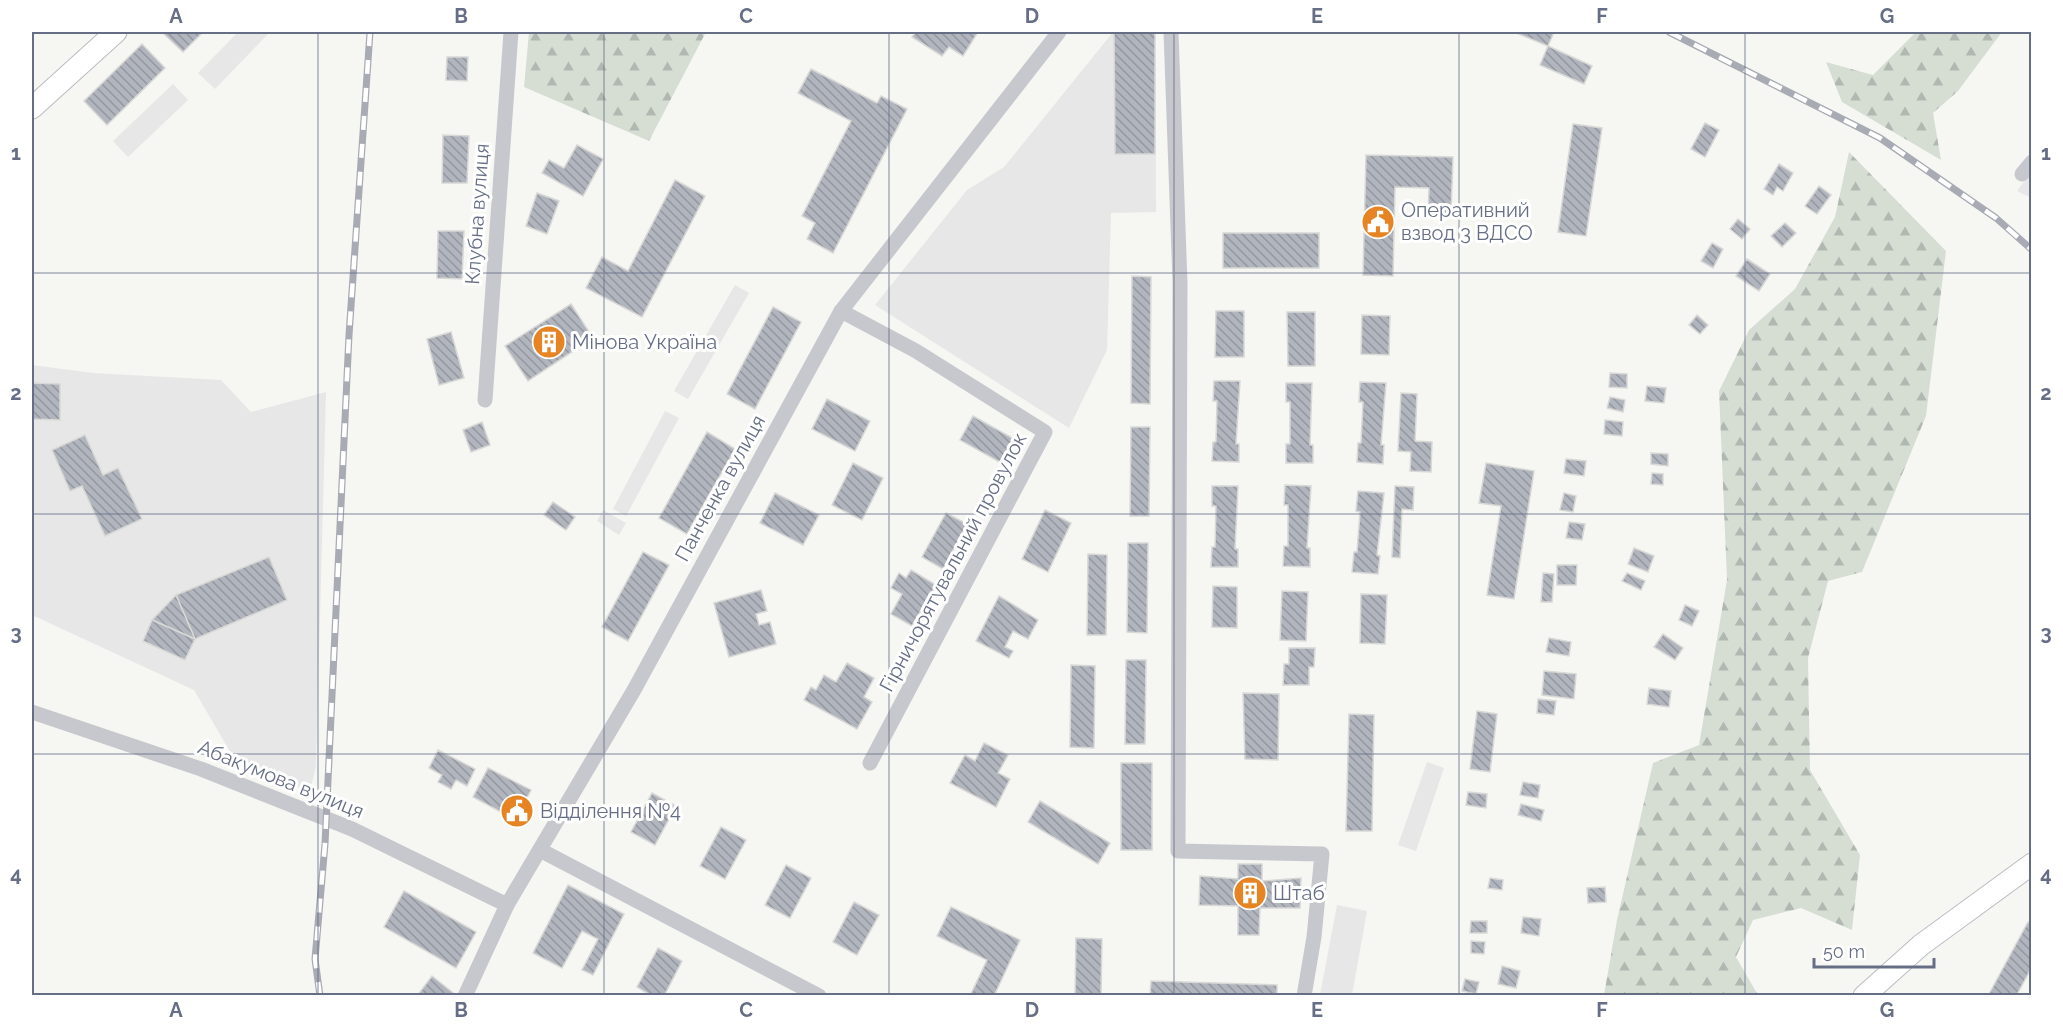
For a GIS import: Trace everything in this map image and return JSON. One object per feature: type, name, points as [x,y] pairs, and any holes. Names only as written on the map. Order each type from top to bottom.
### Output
[{"type":"street","points":[[32,108],[116,32]]},
{"type":"street","name":"Клубна вулиця","points":[[485,399],[511,32]]},
{"type":"street","name":"Панченка вулиця","points":[[465,996],[507,905],[634,690],[841,311],[1059,32]]},
{"type":"street","points":[[1171,32],[1180,283],[1178,851],[1322,854],[1314,937],[1304,996]]},
{"type":"street","name":"Гірничорятувальний провулок","points":[[841,311],[916,351],[1046,432],[870,764]]},
{"type":"street","name":"Абакумова вулиця","points":[[32,712],[201,769],[352,829],[507,905]]},
{"type":"street","points":[[540,850],[819,996]]},
{"type":"street","points":[[1864,996],[1921,945],[2031,864]]},
{"type":"shaded area","points":[[238,32],[270,32],[215,89],[198,73]]},
{"type":"shaded area","points":[[1113,32],[1155,32],[1156,212],[1111,213],[1107,350],[1069,428],[875,305],[967,190],[1004,167]]},
{"type":"shaded area","points":[[173,84],[188,100],[128,157],[113,141]]},
{"type":"shaded area","points":[[2031,172],[2031,198],[2017,191]]},
{"type":"shaded area","points":[[735,285],[749,293],[688,399],[674,391]]},
{"type":"shaded area","points":[[32,365],[93,373],[221,380],[251,412],[326,392],[316,766],[310,792],[235,760],[194,690],[32,615]]},
{"type":"shaded area","points":[[665,411],[679,418],[626,516],[613,509]]},
{"type":"shaded area","points":[[603,510],[626,523],[619,535],[597,521]]},
{"type":"shaded area","points":[[1427,762],[1444,768],[1416,851],[1398,845]]},
{"type":"shaded area","points":[[1337,905],[1367,911],[1352,995],[1320,995]]},
{"type":"green space","points":[[529,32],[706,32],[649,141],[524,87]]},
{"type":"green space","points":[[1916,32],[2002,32],[1958,91],[1933,113],[1941,160],[1842,102],[1826,62],[1873,75]]},
{"type":"green space","points":[[1849,152],[1946,251],[1926,416],[1862,572],[1828,581],[1808,658],[1810,770],[1860,855],[1852,930],[1801,908],[1753,920],[1736,957],[1758,995],[1604,995],[1617,920],[1653,763],[1699,745],[1727,580],[1719,391],[1749,330],[1795,289],[1835,217]]},
{"type":"building","points":[[162,32],[203,32],[183,52]]},
{"type":"building","points":[[916,32],[978,32],[963,56],[949,47],[942,56],[912,37]]},
{"type":"building","points":[[1114,32],[1155,32],[1155,154],[1115,154]]},
{"type":"building","points":[[1514,32],[1554,32],[1548,46]]},
{"type":"building","points":[[142,44],[165,68],[107,125],[84,101]]},
{"type":"building","points":[[1548,46],[1592,66],[1584,84],[1540,65]]},
{"type":"building","points":[[447,57],[468,57],[467,81],[446,80]]},
{"type":"building","points":[[811,69],[877,103],[881,96],[907,109],[833,253],[807,239],[815,223],[802,216],[851,121],[798,93]]},
{"type":"building","points":[[1705,123],[1719,130],[1705,157],[1691,149]]},
{"type":"building","points":[[1573,124],[1602,128],[1586,236],[1558,232]]},
{"type":"building","points":[[443,135],[469,136],[467,183],[442,183]]},
{"type":"building","points":[[577,145],[603,159],[583,196],[542,173],[549,160],[564,168]]},
{"type":"building","points":[[1366,155],[1453,157],[1451,214],[1428,214],[1429,188],[1395,187],[1393,276],[1363,275]]},
{"type":"building","points":[[1779,164],[1793,173],[1783,191],[1777,187],[1773,195],[1764,189]]},
{"type":"building","points":[[675,180],[705,196],[642,317],[586,288],[602,257],[628,271]]},
{"type":"building","points":[[1819,186],[1831,195],[1817,214],[1805,206]]},
{"type":"building","points":[[537,193],[559,201],[547,234],[526,226]]},
{"type":"building","points":[[1738,219],[1750,229],[1742,239],[1730,229]]},
{"type":"building","points":[[1785,223],[1796,233],[1782,247],[1771,236]]},
{"type":"building","points":[[438,231],[464,231],[462,279],[437,278]]},
{"type":"building","points":[[1223,233],[1319,233],[1319,268],[1223,268]]},
{"type":"building","points":[[1712,243],[1723,249],[1713,268],[1701,261]]},
{"type":"building","points":[[1747,259],[1770,274],[1759,291],[1736,276]]},
{"type":"building","points":[[1132,276],[1151,277],[1150,404],[1131,403]]},
{"type":"building","name":"Мінова Україна","points":[[571,304],[593,338],[528,381],[505,346]]},
{"type":"building","points":[[773,307],[801,322],[755,409],[727,394]]},
{"type":"building","points":[[1216,311],[1244,311],[1244,357],[1215,357]]},
{"type":"building","points":[[1287,312],[1315,312],[1315,366],[1288,366]]},
{"type":"building","points":[[1362,315],[1390,316],[1389,355],[1361,354]]},
{"type":"building","points":[[1697,315],[1708,325],[1700,334],[1689,325]]},
{"type":"building","points":[[451,332],[464,378],[439,385],[427,339]]},
{"type":"building","points":[[1610,373],[1627,374],[1627,388],[1609,387]]},
{"type":"building","points":[[1214,381],[1240,381],[1236,444],[1239,444],[1239,462],[1212,461],[1213,442],[1216,442],[1217,401],[1213,401]]},
{"type":"building","points":[[1360,382],[1386,383],[1381,445],[1384,445],[1383,464],[1357,462],[1358,443],[1361,443],[1363,402],[1359,402]]},
{"type":"building","points":[[32,383],[60,384],[60,420],[32,419]]},
{"type":"building","points":[[1286,383],[1312,383],[1310,445],[1313,445],[1313,463],[1286,463],[1286,444],[1290,444],[1290,402],[1286,402]]},
{"type":"building","points":[[1647,386],[1666,388],[1664,403],[1645,401]]},
{"type":"building","points":[[1401,393],[1417,394],[1415,441],[1432,442],[1431,472],[1410,471],[1411,452],[1398,451]]},
{"type":"building","points":[[1610,397],[1625,400],[1623,412],[1607,408]]},
{"type":"building","points":[[827,399],[870,421],[855,451],[812,429]]},
{"type":"building","points":[[973,416],[1016,440],[1003,464],[960,440]]},
{"type":"building","points":[[1605,420],[1623,422],[1622,436],[1604,434]]},
{"type":"building","points":[[482,422],[490,445],[471,452],[463,430]]},
{"type":"building","points":[[1131,427],[1150,427],[1149,516],[1130,516]]},
{"type":"building","points":[[707,432],[735,449],[687,534],[659,518]]},
{"type":"building","points":[[85,435],[103,475],[118,468],[142,519],[105,536],[82,486],[70,491],[52,450]]},
{"type":"building","points":[[1651,453],[1668,454],[1668,466],[1651,464]]},
{"type":"building","points":[[1566,459],[1586,461],[1584,476],[1564,473]]},
{"type":"building","points":[[853,463],[883,478],[862,520],[832,505]]},
{"type":"building","points":[[1486,463],[1534,471],[1514,599],[1487,595],[1501,506],[1479,503]]},
{"type":"building","points":[[1652,473],[1663,474],[1663,485],[1651,484]]},
{"type":"building","points":[[1285,485],[1311,486],[1307,548],[1310,548],[1310,567],[1283,566],[1284,546],[1288,546],[1288,505],[1284,505]]},
{"type":"building","points":[[1212,486],[1238,486],[1235,549],[1238,549],[1238,567],[1211,567],[1212,547],[1215,547],[1216,506],[1212,506]]},
{"type":"building","points":[[1395,486],[1414,487],[1413,510],[1402,509],[1400,558],[1392,557]]},
{"type":"building","points":[[1358,491],[1384,493],[1377,555],[1380,556],[1378,574],[1352,572],[1354,552],[1357,552],[1360,512],[1356,511]]},
{"type":"building","points":[[775,493],[819,515],[803,545],[760,523]]},
{"type":"building","points":[[1564,493],[1576,496],[1573,512],[1560,510]]},
{"type":"building","points":[[553,502],[575,517],[566,530],[544,515]]},
{"type":"building","points":[[1045,510],[1071,523],[1048,572],[1022,559]]},
{"type":"building","points":[[946,513],[967,524],[943,569],[922,557]]},
{"type":"building","points":[[1569,522],[1585,524],[1582,540],[1566,538]]},
{"type":"building","points":[[1128,543],[1148,543],[1147,633],[1127,632]]},
{"type":"building","points":[[1634,548],[1654,556],[1648,572],[1628,564]]},
{"type":"building","points":[[643,552],[669,565],[628,641],[602,627]]},
{"type":"building","points":[[1088,554],[1107,555],[1106,635],[1087,635]]},
{"type":"building","points":[[269,557],[287,600],[195,639],[176,595]]},
{"type":"building","points":[[1557,565],[1577,565],[1576,585],[1557,585]]},
{"type":"building","points":[[911,570],[936,585],[912,626],[891,614],[902,594],[891,588],[899,573],[906,578]]},
{"type":"building","points":[[1543,573],[1554,574],[1552,602],[1541,602]]},
{"type":"building","points":[[1627,573],[1645,581],[1641,590],[1622,581]]},
{"type":"building","points":[[1213,586],[1237,587],[1237,628],[1212,627]]},
{"type":"building","points":[[761,590],[767,611],[756,614],[759,625],[770,622],[776,644],[729,657],[714,603]]},
{"type":"building","points":[[1282,591],[1308,592],[1306,641],[1280,640]]},
{"type":"building","points":[[1361,594],[1387,595],[1385,644],[1360,643]]},
{"type":"building","points":[[176,595],[195,639],[152,620]]},
{"type":"building","points":[[999,596],[1038,620],[1028,639],[1013,631],[1005,647],[1013,651],[1009,658],[976,641]]},
{"type":"building","points":[[1685,605],[1699,611],[1692,626],[1679,620]]},
{"type":"building","points":[[152,620],[195,639],[185,660],[143,641]]},
{"type":"building","points":[[1663,634],[1683,648],[1675,660],[1654,647]]},
{"type":"building","points":[[1549,638],[1571,642],[1569,656],[1546,652]]},
{"type":"building","points":[[1289,648],[1315,648],[1314,667],[1309,667],[1309,685],[1283,685],[1284,664],[1289,664]]},
{"type":"building","points":[[1126,660],[1146,660],[1145,744],[1125,744]]},
{"type":"building","points":[[847,663],[874,678],[864,697],[872,702],[857,729],[804,700],[811,687],[816,690],[824,675],[836,682]]},
{"type":"building","points":[[1071,665],[1095,666],[1094,748],[1070,747]]},
{"type":"building","points":[[1544,671],[1576,674],[1574,699],[1542,695]]},
{"type":"building","points":[[1649,688],[1671,691],[1669,707],[1647,704]]},
{"type":"building","points":[[1243,693],[1279,694],[1278,760],[1245,759]]},
{"type":"building","points":[[1538,699],[1556,701],[1554,715],[1537,713]]},
{"type":"building","points":[[1477,711],[1497,714],[1490,772],[1470,769]]},
{"type":"building","points":[[1349,714],[1374,715],[1372,831],[1346,831]]},
{"type":"building","points":[[984,743],[1008,755],[998,773],[1010,779],[996,807],[950,783],[965,755],[975,761]]},
{"type":"building","points":[[438,750],[475,769],[467,786],[456,780],[451,789],[438,782],[442,775],[429,768]]},
{"type":"building","points":[[1121,763],[1152,763],[1152,850],[1121,850]]},
{"type":"building","points":[[488,768],[531,790],[516,820],[473,797]]},
{"type":"building","points":[[1523,782],[1540,785],[1538,798],[1520,795]]},
{"type":"building","points":[[1468,792],[1487,794],[1486,808],[1466,805]]},
{"type":"building","points":[[652,793],[676,806],[655,845],[631,832]]},
{"type":"building","points":[[1040,801],[1110,843],[1098,864],[1028,822]]},
{"type":"building","points":[[1521,804],[1544,810],[1541,821],[1518,815]]},
{"type":"building","points":[[721,827],[746,840],[725,879],[700,866]]},
{"type":"building","name":"Штаб","points":[[1238,864],[1262,864],[1262,881],[1301,878],[1300,908],[1260,908],[1259,935],[1238,935],[1238,906],[1199,905],[1200,876],[1238,879]]},
{"type":"building","points":[[786,865],[811,878],[790,918],[765,905]]},
{"type":"building","points":[[1490,878],[1503,880],[1502,890],[1488,888]]},
{"type":"building","points":[[568,885],[624,914],[593,975],[582,970],[598,939],[582,931],[562,968],[533,953]]},
{"type":"building","points":[[1605,887],[1606,902],[1588,903],[1587,888]]},
{"type":"building","points":[[404,891],[476,932],[456,968],[384,927]]},
{"type":"building","points":[[854,902],[879,915],[857,955],[833,942]]},
{"type":"building","points":[[951,907],[1020,940],[994,996],[970,996],[987,960],[937,936]]},
{"type":"building","points":[[1523,917],[1541,919],[1539,936],[1521,933]]},
{"type":"building","points":[[1471,921],[1487,921],[1487,933],[1470,933]]},
{"type":"building","points":[[2028,922],[2032,924],[2032,967],[2016,996],[1988,996]]},
{"type":"building","points":[[1076,938],[1102,939],[1101,996],[1075,996]]},
{"type":"building","points":[[1471,941],[1485,942],[1484,954],[1471,953]]},
{"type":"building","points":[[658,948],[682,961],[664,996],[652,996],[637,987]]},
{"type":"building","points":[[1502,966],[1520,971],[1516,988],[1498,984]]},
{"type":"building","points":[[432,976],[457,996],[417,996]]},
{"type":"building","points":[[1465,979],[1479,982],[1476,994],[1462,991]]},
{"type":"building","points":[[1151,981],[1277,985],[1277,996],[1150,996]]},
{"type":"railway","points":[[320,996],[315,959],[325,844],[349,335],[370,32]]},
{"type":"railway","points":[[1669,32],[1880,138],[1996,218],[2032,250]]},
{"type":"place","name":"Оперативний взвод 3 ВДСО","points":[[1378,222]]},
{"type":"place","name":"Мінова Україна","points":[[549,342]]},
{"type":"place","name":"Відділення №4","points":[[517,811]]},
{"type":"place","name":"Штаб","points":[[1250,893]]}]
